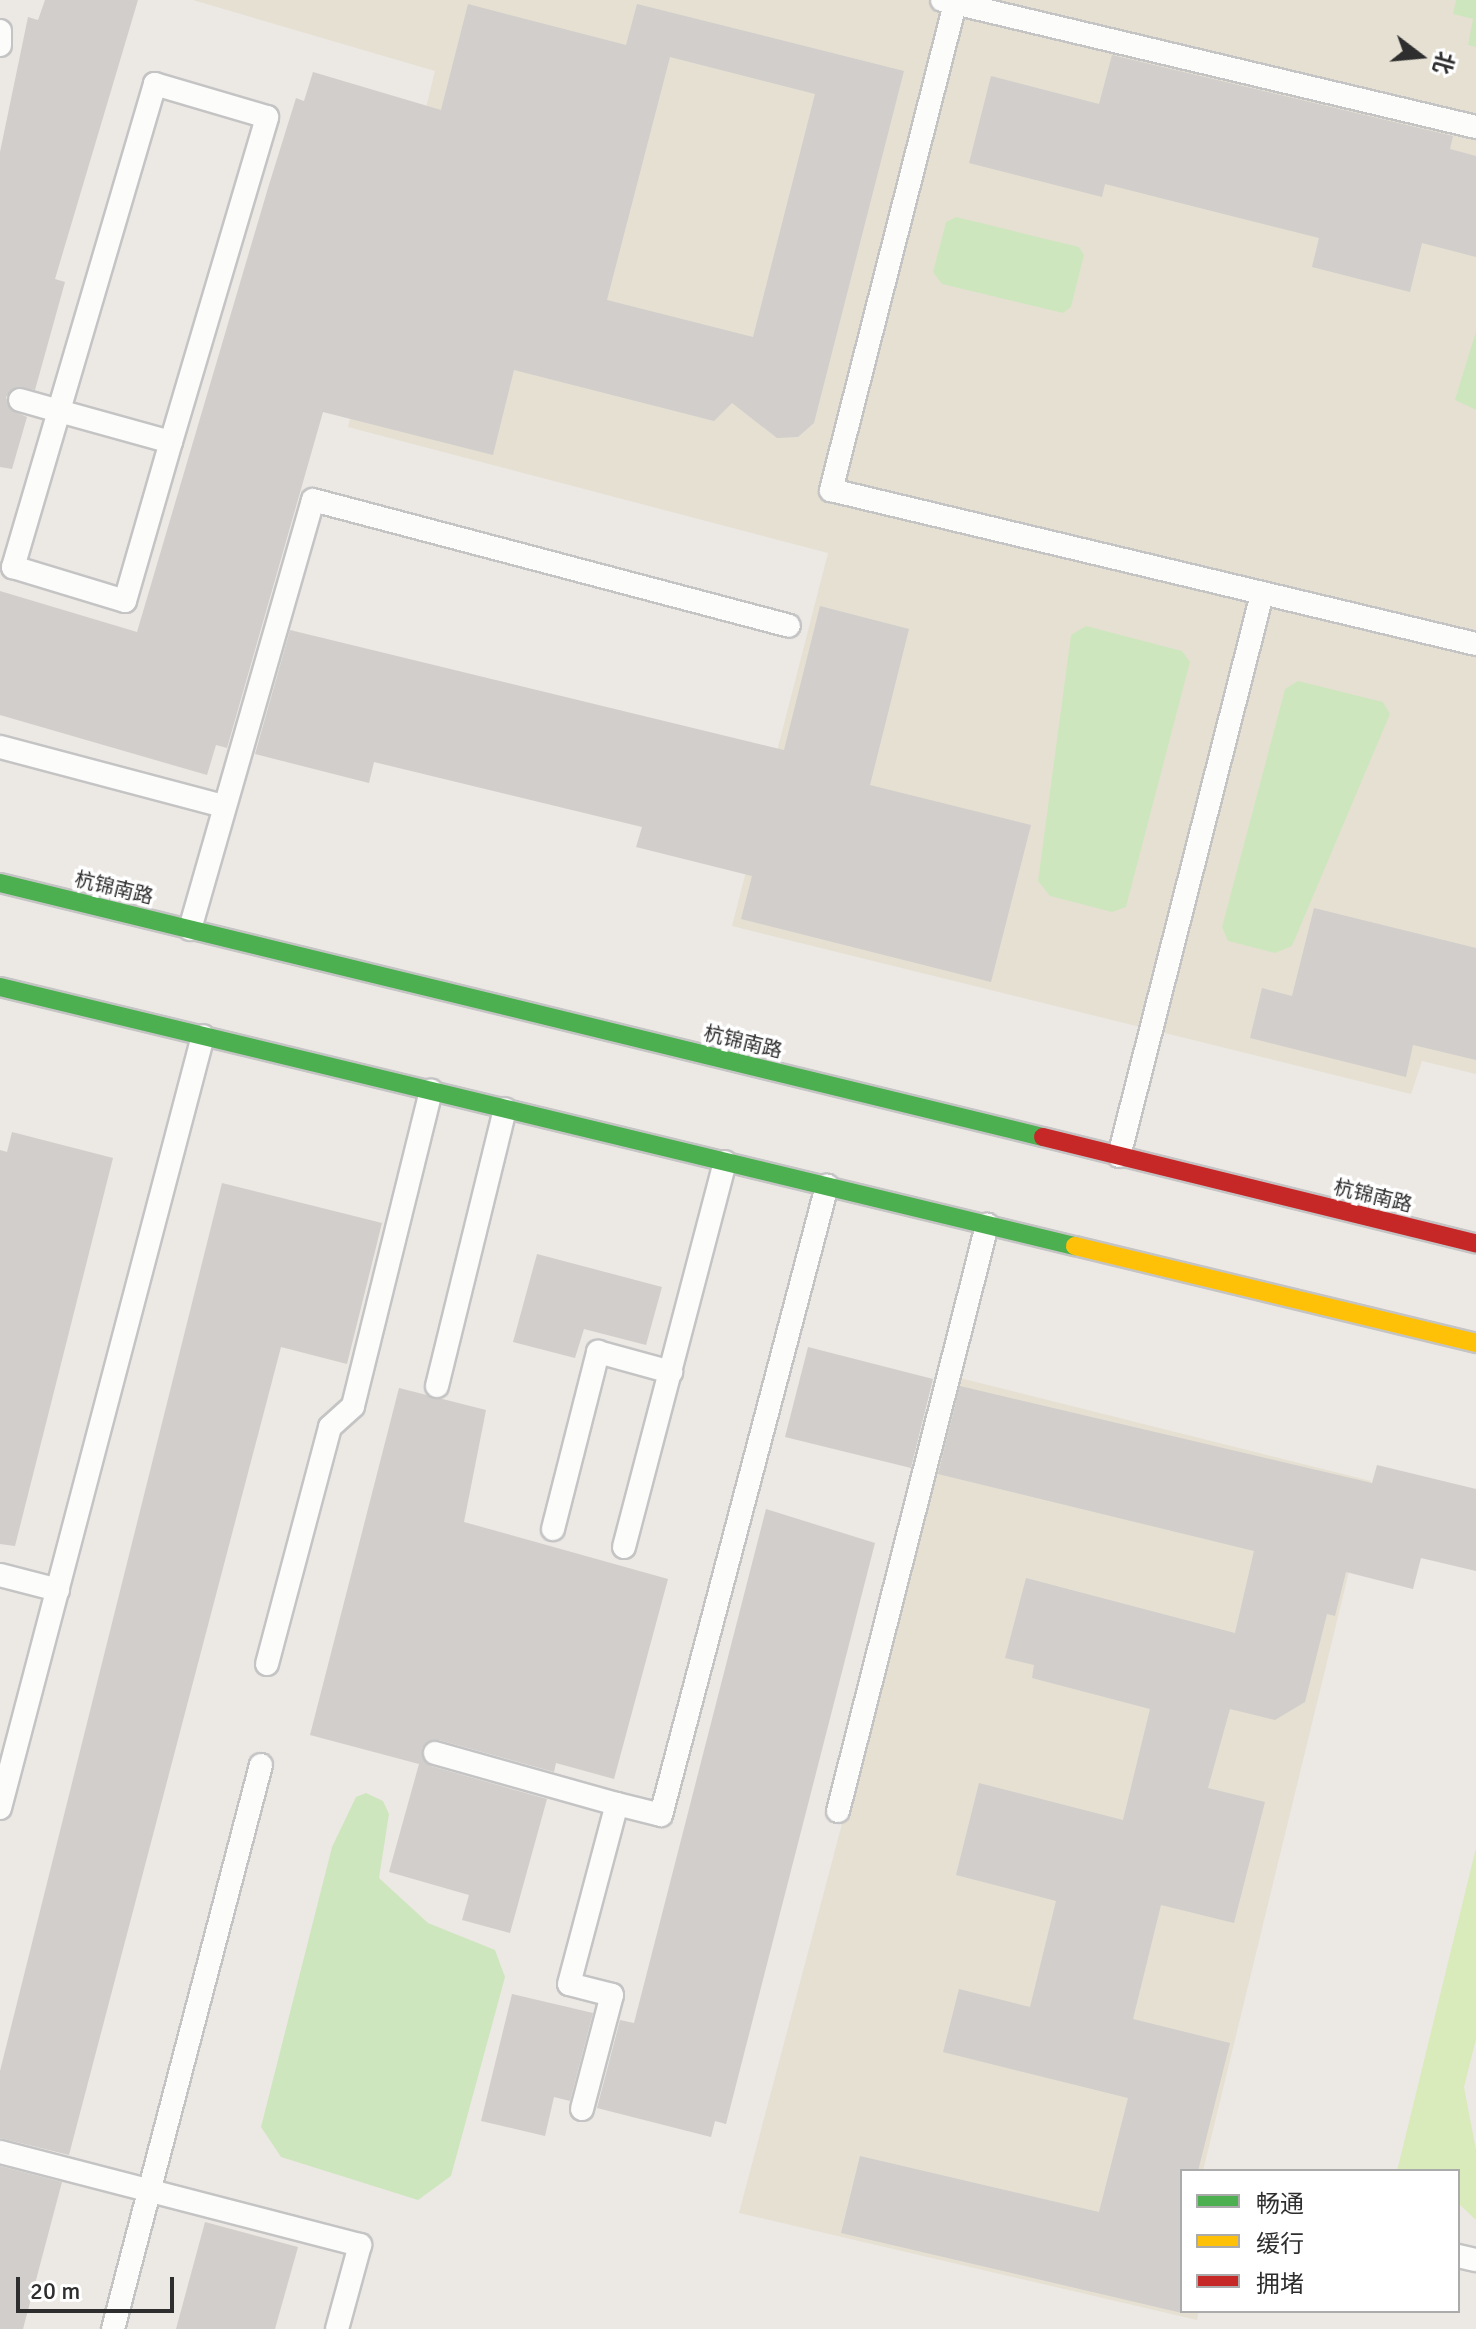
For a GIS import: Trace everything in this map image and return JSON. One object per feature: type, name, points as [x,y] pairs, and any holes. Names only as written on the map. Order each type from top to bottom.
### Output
[{"type":"main road","name":"杭锦南路","points":[[0,883],[1476,1243]]},
{"type":"main road","points":[[1,990],[1476,1343]]},
{"type":"lane","points":[[1476,127],[950,1],[831,490],[1476,644]]},
{"type":"lane","points":[[0,31],[0,45]]},
{"type":"lane","points":[[155,84],[267,117],[171,442],[125,601],[13,567],[155,84]]},
{"type":"lane","points":[[20,400],[171,442]]},
{"type":"lane","points":[[190,929],[313,500],[789,626]]},
{"type":"lane","points":[[1119,1156],[1262,594]]},
{"type":"lane","points":[[0,747],[223,806]]},
{"type":"lane","points":[[0,1808],[203,1036]]},
{"type":"lane","points":[[267,1664],[330,1427],[353,1406],[431,1091]]},
{"type":"lane","points":[[437,1386],[505,1109]]},
{"type":"lane","points":[[624,1547],[725,1162]]},
{"type":"lane","points":[[435,1753],[661,1815],[827,1186]]},
{"type":"lane","points":[[838,1811],[987,1225]]},
{"type":"lane","points":[[553,1529],[598,1352],[671,1372]]},
{"type":"lane","points":[[0,1575],[58,1590]]},
{"type":"lane","points":[[113,2329],[261,1765]]},
{"type":"lane","points":[[582,2109],[612,1995],[569,1984],[617,1804]]},
{"type":"lane","points":[[0,2152],[360,2245],[337,2329]]},
{"type":"shaded area","points":[[193,0],[1476,0],[1476,1074],[1422,1061],[1411,1094],[732,926],[828,553],[348,427],[435,71]]},
{"type":"shaded area","points":[[960,1378],[1371,1481],[1203,2169],[1180,2169],[1180,2313],[1199,2313],[1197,2320],[739,2213]]},
{"type":"green space","points":[[1456,0],[1476,0],[1476,47],[1468,45],[1473,19],[1453,14]]},
{"type":"green space","points":[[956,217],[1079,247],[1084,255],[1071,307],[1063,313],[942,284],[933,272],[946,222]]},
{"type":"green space","points":[[1476,331],[1476,410],[1455,400]]},
{"type":"green space","points":[[1086,626],[1182,651],[1190,662],[1126,907],[1112,912],[1050,896],[1038,881],[1071,635]]},
{"type":"green space","points":[[1298,681],[1383,702],[1390,714],[1292,946],[1275,953],[1228,941],[1222,927],[1285,689]]},
{"type":"green space","points":[[366,1793],[383,1801],[389,1814],[379,1878],[428,1923],[495,1950],[505,1977],[451,2176],[418,2200],[281,2157],[261,2127],[332,1847],[356,1797]]},
{"type":"green space","points":[[1476,1848],[1476,2039],[1464,2087],[1476,2150],[1476,2220],[1460,2205],[1460,2169],[1397,2169]]},
{"type":"building","points":[[45,0],[138,0],[55,279],[65,282],[35,390],[16,387],[6,397],[11,410],[27,417],[12,469],[0,467],[0,152],[28,17],[38,20]]},
{"type":"building","points":[[468,4],[626,45],[637,4],[904,71],[814,423],[798,437],[777,438],[732,403],[714,421],[514,370],[493,455],[323,412],[227,748],[216,745],[207,775],[0,715],[0,591],[137,632],[296,98],[304,101],[313,72],[441,110]],"holes":[[[670,57],[815,94],[753,337],[607,300]]]},
{"type":"building","points":[[1112,55],[1453,136],[1450,149],[1476,156],[1476,257],[1422,243],[1410,292],[1312,267],[1319,238],[1105,184],[1102,197],[969,163],[991,76],[1099,104]]},
{"type":"building","points":[[820,606],[909,629],[870,785],[1031,825],[991,982],[741,919],[752,876],[636,847],[642,827],[374,762],[369,783],[255,754],[290,630],[784,750]]},
{"type":"building","points":[[1314,908],[1476,948],[1476,1060],[1413,1045],[1406,1077],[1250,1038],[1262,988],[1292,996]]},
{"type":"building","points":[[12,1132],[113,1158],[15,1546],[0,1544],[0,1150],[7,1152]]},
{"type":"building","points":[[222,1183],[382,1223],[347,1364],[281,1347],[69,2155],[0,2138],[0,2071]]},
{"type":"building","points":[[537,1254],[662,1287],[646,1345],[584,1329],[575,1358],[513,1342]]},
{"type":"building","points":[[808,1347],[933,1379],[911,1468],[785,1437]]},
{"type":"building","points":[[960,1386],[1372,1483],[1377,1465],[1476,1489],[1476,1571],[1421,1558],[1413,1589],[1346,1572],[1335,1616],[1327,1614],[1305,1702],[1275,1720],[1230,1709],[1208,1788],[1265,1802],[1234,1923],[1161,1905],[1133,2019],[1230,2043],[1198,2169],[1180,2169],[1180,2313],[841,2233],[860,2156],[1099,2212],[1128,2098],[943,2052],[959,1989],[1030,2007],[1056,1901],[956,1875],[979,1783],[1123,1820],[1150,1709],[1032,1678],[1034,1665],[1005,1658],[1026,1578],[1235,1633],[1254,1551],[938,1474]]},
{"type":"building","points":[[399,1388],[486,1410],[464,1522],[668,1579],[614,1779],[556,1763],[554,1772],[439,1740],[422,1748],[431,1766],[547,1799],[510,1933],[462,1920],[469,1895],[389,1872],[419,1764],[310,1735]]},
{"type":"building","points":[[766,1509],[875,1543],[726,2124],[715,2121],[711,2137],[597,2108],[620,2020],[634,2023]]},
{"type":"building","points":[[512,1994],[593,2013],[570,2101],[554,2097],[545,2136],[481,2121]]},
{"type":"building","points":[[0,2166],[62,2182],[23,2329],[0,2329]]},
{"type":"building","points":[[205,2222],[298,2247],[275,2329],[176,2329]]},
{"type":"traffic: fast","points":[[0,883],[1043,1137]]},
{"type":"traffic: fast","points":[[0,987],[1075,1246]]},
{"type":"traffic: slow","points":[[1075,1246],[1476,1343]]},
{"type":"traffic: jam","points":[[1043,1137],[1476,1243]]}]
